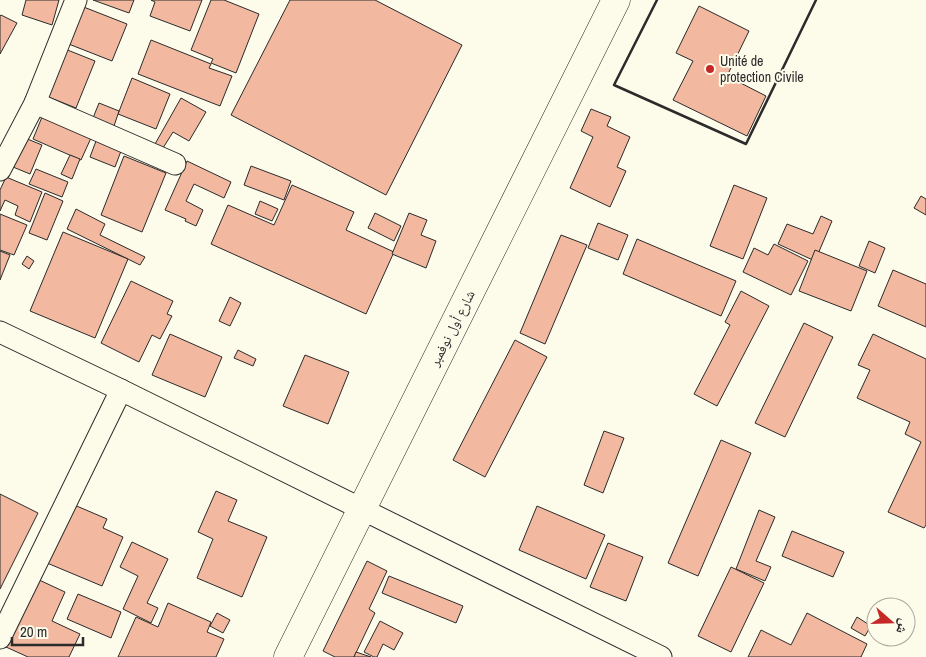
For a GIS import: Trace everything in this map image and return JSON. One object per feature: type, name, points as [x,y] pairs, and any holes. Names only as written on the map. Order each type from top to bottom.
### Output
[{"type":"main road","name":"شارع أول نوفمبر","points":[[288,657],[616,0]]},
{"type":"street","points":[[0,170],[35,103],[76,0]]},
{"type":"street","points":[[35,103],[175,164]]},
{"type":"street","points":[[0,332],[662,657]]},
{"type":"street","points":[[0,638],[121,390]]},
{"type":"building","points":[[26,0],[59,0],[52,25],[22,15]]},
{"type":"building","points":[[93,0],[134,0],[129,13]]},
{"type":"building","points":[[151,0],[202,0],[190,31],[150,16],[155,2]]},
{"type":"building","points":[[211,0],[224,0],[259,14],[236,73],[211,63],[213,59],[191,50]]},
{"type":"building","points":[[290,0],[375,0],[462,45],[386,195],[231,115]]},
{"type":"building","points":[[76,4],[127,24],[112,61],[61,41]]},
{"type":"building","name":"Unité de protection Civile","points":[[699,6],[749,31],[727,76],[766,96],[747,136],[673,100],[693,61],[676,53]]},
{"type":"building","points":[[0,16],[17,23],[0,54]]},
{"type":"building","points":[[151,40],[211,64],[209,68],[232,76],[220,106],[138,74]]},
{"type":"building","points":[[60,47],[95,61],[76,108],[41,94]]},
{"type":"building","points":[[132,78],[170,94],[156,129],[118,114]]},
{"type":"building","points":[[181,98],[206,112],[189,141],[173,132],[163,148],[155,144]]},
{"type":"building","points":[[99,103],[119,111],[114,126],[93,118]]},
{"type":"building","points":[[591,109],[611,117],[607,126],[630,137],[617,167],[626,171],[610,207],[570,188],[593,137],[581,131]]},
{"type":"building","points":[[42,117],[91,138],[81,160],[33,139]]},
{"type":"building","points":[[25,138],[42,145],[30,174],[13,167]]},
{"type":"building","points":[[96,141],[121,151],[115,167],[90,157]]},
{"type":"building","points":[[70,155],[80,159],[72,179],[61,174]]},
{"type":"building","points":[[124,156],[166,173],[142,232],[101,215]]},
{"type":"building","points":[[187,161],[231,182],[224,198],[194,184],[186,201],[203,210],[196,226],[185,221],[186,219],[165,210]]},
{"type":"building","points":[[251,166],[291,181],[284,200],[244,185]]},
{"type":"building","points":[[36,169],[68,182],[62,197],[29,184]]},
{"type":"building","points":[[6,177],[42,192],[30,222],[15,215],[18,206],[5,200],[0,211],[0,190]]},
{"type":"building","points":[[292,185],[354,212],[346,230],[394,252],[366,314],[211,244],[228,205],[274,225]]},
{"type":"building","points":[[734,185],[767,198],[743,259],[710,246]]},
{"type":"building","points":[[45,193],[63,201],[47,240],[29,233]]},
{"type":"building","points":[[921,196],[926,199],[926,215],[914,208]]},
{"type":"building","points":[[260,201],[278,209],[272,221],[255,214]]},
{"type":"building","points":[[76,209],[105,224],[100,235],[145,257],[140,265],[67,229]]},
{"type":"building","points":[[375,213],[401,226],[394,241],[368,228]]},
{"type":"building","points":[[409,213],[427,220],[421,235],[436,241],[426,268],[392,254]]},
{"type":"building","points":[[0,214],[27,225],[14,255],[0,250]]},
{"type":"building","points":[[821,216],[832,221],[815,261],[778,244],[787,224],[813,234]]},
{"type":"building","points":[[598,223],[628,235],[618,260],[588,248]]},
{"type":"building","points":[[63,232],[128,259],[95,338],[30,311]]},
{"type":"building","points":[[561,235],[587,245],[545,344],[520,333]]},
{"type":"building","points":[[637,239],[736,281],[721,316],[623,274]]},
{"type":"building","points":[[869,241],[885,248],[875,273],[859,266]]},
{"type":"building","points":[[774,244],[808,261],[791,295],[743,272],[754,248],[768,255]]},
{"type":"building","points":[[815,250],[867,271],[851,311],[799,291]]},
{"type":"building","points":[[0,251],[10,255],[0,280]]},
{"type":"building","points":[[27,256],[34,261],[29,269],[22,264]]},
{"type":"building","points":[[893,270],[926,284],[926,327],[878,306]]},
{"type":"building","points":[[131,281],[173,301],[167,314],[172,316],[160,339],[152,335],[139,362],[101,343]]},
{"type":"building","points":[[741,291],[769,306],[717,406],[694,394],[730,325],[725,322]]},
{"type":"building","points":[[230,297],[241,303],[230,326],[219,321]]},
{"type":"building","points":[[804,323],[833,337],[785,437],[755,423]]},
{"type":"building","points":[[170,334],[222,357],[205,397],[152,375]]},
{"type":"building","points":[[873,334],[926,359],[926,525],[924,528],[888,512],[921,442],[905,434],[910,422],[857,398],[870,370],[858,365]]},
{"type":"building","points":[[515,340],[547,357],[485,477],[453,460]]},
{"type":"building","points":[[238,350],[256,359],[253,366],[234,358]]},
{"type":"building","points":[[305,355],[349,372],[328,424],[283,406]]},
{"type":"building","points":[[604,431],[624,438],[603,493],[584,485]]},
{"type":"building","points":[[721,440],[751,453],[698,576],[668,563]]},
{"type":"building","points":[[216,491],[237,500],[228,521],[267,537],[242,597],[197,578],[213,539],[198,532]]},
{"type":"building","points":[[0,494],[38,513],[0,589]]},
{"type":"building","points":[[72,504],[107,519],[103,528],[123,537],[102,586],[47,563]]},
{"type":"building","points":[[537,506],[605,535],[586,579],[519,550]]},
{"type":"building","points":[[759,510],[775,517],[756,561],[771,567],[765,581],[736,569]]},
{"type":"building","points":[[792,531],[844,552],[833,577],[782,556]]},
{"type":"building","points":[[132,542],[168,559],[147,603],[158,608],[151,623],[123,609],[138,576],[120,567]]},
{"type":"building","points":[[608,543],[643,557],[626,601],[590,587]]},
{"type":"building","points":[[367,561],[387,571],[369,609],[375,613],[354,657],[335,657],[323,651]]},
{"type":"building","points":[[731,567],[764,583],[731,652],[698,636]]},
{"type":"building","points":[[389,576],[463,606],[456,623],[382,593]]},
{"type":"building","points":[[37,579],[65,592],[52,621],[80,634],[69,657],[28,657],[6,647]]},
{"type":"building","points":[[78,594],[121,612],[111,638],[67,619]]},
{"type":"building","points":[[168,603],[211,622],[207,632],[224,639],[216,657],[118,657],[136,617],[158,627]]},
{"type":"building","points":[[217,613],[230,620],[223,633],[210,626]]},
{"type":"building","points":[[807,613],[866,643],[861,657],[748,657],[761,630],[791,645]]},
{"type":"building","points":[[857,617],[866,623],[866,634],[865,636],[851,628]]},
{"type":"building","points":[[380,621],[403,633],[394,650],[383,644],[377,657],[374,657],[364,652]]},
{"type":"building","points":[[356,652],[371,657],[354,657]]},
{"type":"wall","points":[[657,0],[614,85],[746,144],[816,0]]},
{"type":"place","name":"Unité de protection Civile","points":[[710,69]]}]
